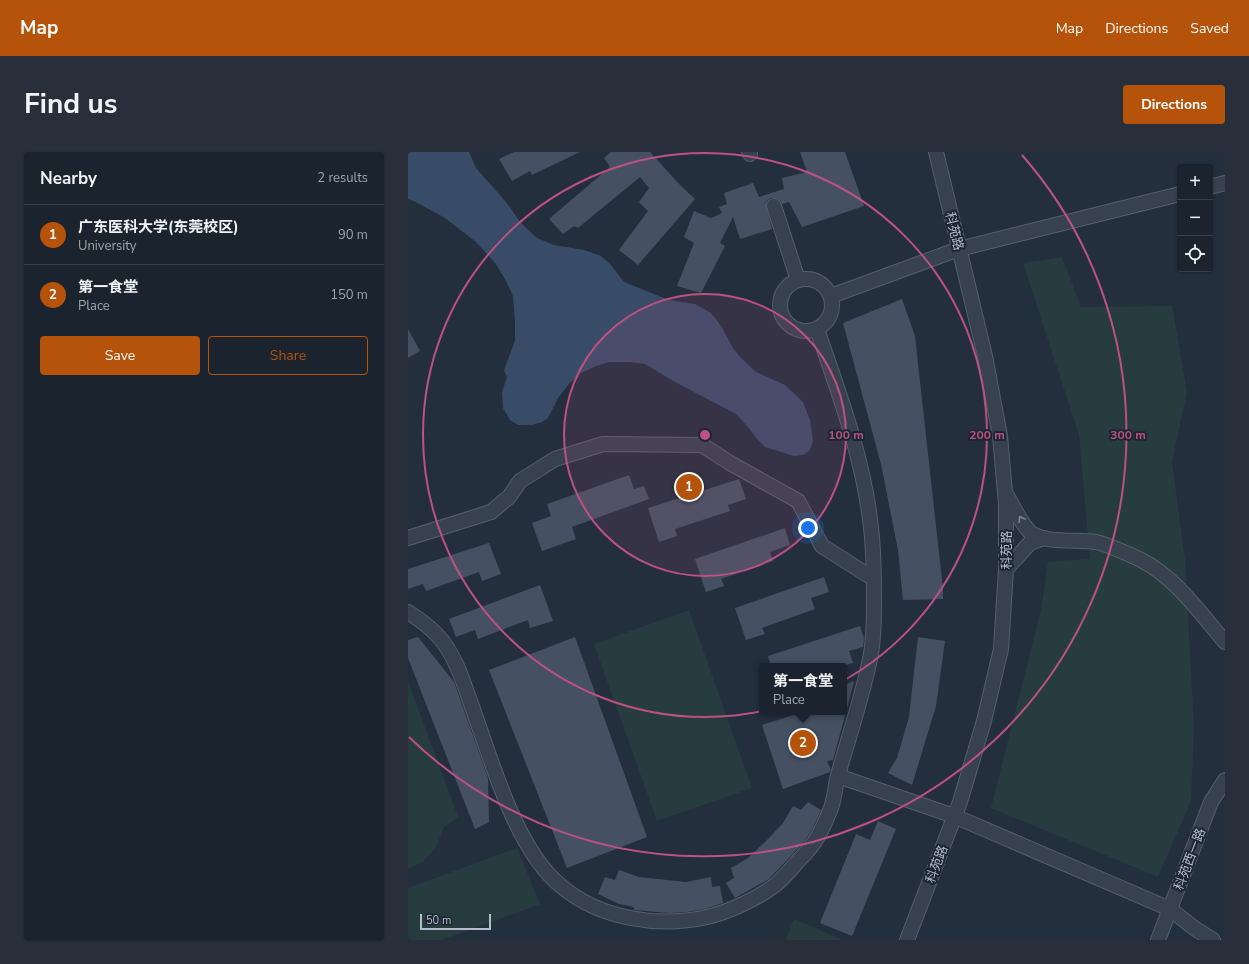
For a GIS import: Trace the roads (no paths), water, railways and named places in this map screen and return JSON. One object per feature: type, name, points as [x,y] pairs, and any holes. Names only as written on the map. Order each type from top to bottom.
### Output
[{"type":"street","name":"科苑路","points":[[907,940],[960,802],[984,721],[1001,649],[1006,569],[1005,493],[1000,436],[985,356],[936,152]]},
{"type":"street","points":[[1213,186],[1225,183]]},
{"type":"street","points":[[831,296],[959,249],[1177,195]]},
{"type":"street","points":[[774,206],[798,280]]},
{"type":"street","points":[[805,278],[815,280],[824,286],[831,296],[832,313],[825,324],[817,329],[803,332],[795,330],[785,322],[780,310],[780,300],[785,288],[793,282],[805,278]]},
{"type":"street","points":[[408,612],[425,623],[440,637],[451,654],[461,677],[505,799],[515,821],[542,868],[564,889],[580,900],[601,909],[624,916],[652,921],[672,922],[694,920],[716,915],[736,907],[775,885],[813,844],[831,807],[838,776],[848,745],[871,657],[874,630],[874,579],[871,528],[864,482],[852,434],[817,329]]},
{"type":"street","points":[[408,538],[491,512],[509,497],[520,481],[555,459],[602,444],[702,445],[730,463],[798,501],[822,546],[874,579]]},
{"type":"street","points":[[1005,493],[1023,523],[1031,532],[1044,538],[1097,542],[1141,560],[1160,571],[1171,581],[1225,642]]},
{"type":"street","points":[[1006,569],[1030,543],[1044,538]]},
{"type":"street","points":[[838,776],[954,816],[1170,909],[1194,928],[1213,940]]},
{"type":"street","name":"科苑西一路","points":[[1158,940],[1210,802],[1225,780]]},
{"type":"water","points":[[408,152],[469,152],[476,168],[506,202],[521,223],[537,238],[554,245],[584,250],[601,256],[611,265],[624,282],[669,300],[695,304],[711,313],[721,326],[733,348],[742,359],[756,372],[785,385],[803,402],[810,420],[813,441],[810,450],[803,455],[794,456],[765,447],[736,414],[675,382],[645,364],[629,362],[610,362],[596,366],[581,373],[569,384],[558,398],[548,418],[542,422],[532,425],[518,425],[510,420],[503,408],[502,392],[507,377],[504,370],[515,341],[513,296],[496,264],[476,242],[445,218],[408,199]]},
{"type":"place","name":"广东医科大学(东莞校区)","points":[[689,487]]},
{"type":"place","name":"第一食堂","points":[[803,743]]}]
